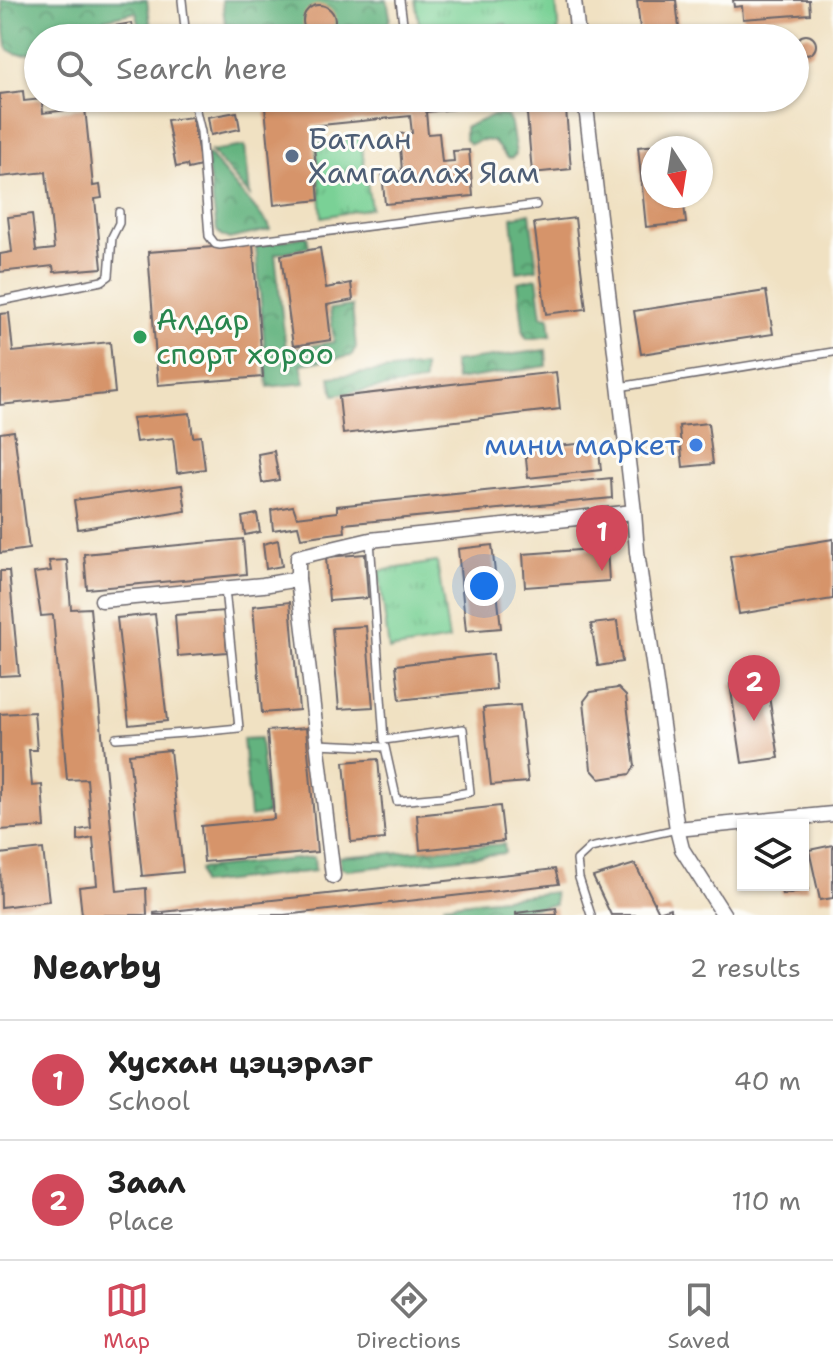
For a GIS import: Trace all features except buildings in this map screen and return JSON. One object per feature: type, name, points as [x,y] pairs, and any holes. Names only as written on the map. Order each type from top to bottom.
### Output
[{"type":"street","points":[[574,0],[577,24]]},
{"type":"street","points":[[587,112],[637,552],[677,829],[682,849],[724,915]]},
{"type":"street","points":[[333,876],[298,557],[370,540],[634,512]]},
{"type":"street","points":[[102,600],[298,579]]},
{"type":"street","points":[[677,829],[833,814]]},
{"type":"lane","points":[[182,0],[185,24]]},
{"type":"lane","points":[[400,0],[403,24]]},
{"type":"lane","points":[[196,112],[201,132],[209,236],[215,244],[536,205]]},
{"type":"lane","points":[[0,301],[102,281],[109,276],[112,237],[119,223],[119,212]]},
{"type":"lane","points":[[619,387],[833,352]]},
{"type":"lane","points":[[317,744],[385,747],[397,801],[470,792],[463,729],[384,740],[370,540]]},
{"type":"lane","points":[[116,738],[239,728],[225,589]]},
{"type":"lane","points":[[591,915],[579,878],[577,860],[590,848],[677,829]]},
{"type":"green space","points":[[1,0],[147,0],[150,24],[139,24],[136,12],[104,19],[105,24],[24,24],[24,54],[17,54],[7,47]]},
{"type":"green space","points":[[222,0],[387,0],[390,16],[388,24],[225,24]]},
{"type":"green space","points":[[415,0],[556,0],[558,24],[419,24]]},
{"type":"green space","points":[[495,115],[507,116],[511,124],[516,154],[512,158],[507,158],[493,141],[481,140],[471,144],[465,140],[465,127]]},
{"type":"green space","points":[[360,137],[371,208],[322,217],[316,143]]},
{"type":"green space","points":[[245,146],[250,196],[211,151]]},
{"type":"green space","points":[[208,154],[270,230],[229,239],[217,231]]},
{"type":"green space","points":[[530,213],[537,269],[517,272],[512,217]]},
{"type":"green space","points":[[307,236],[309,247],[275,254],[286,350],[334,342],[330,309],[352,306],[356,348],[351,356],[301,364],[305,383],[268,387],[256,246]]},
{"type":"green space","points":[[537,278],[542,316],[549,317],[551,336],[528,339],[524,335],[518,282]]},
{"type":"green space","points":[[546,350],[547,366],[456,380],[453,362]]},
{"type":"green space","points":[[424,366],[424,382],[334,395],[330,377]]},
{"type":"green space","points":[[437,562],[449,640],[389,650],[379,571]]},
{"type":"green space","points":[[260,738],[267,814],[250,817],[243,739]]},
{"type":"green space","points":[[504,844],[505,853],[349,870],[341,868],[339,857]]},
{"type":"green space","points":[[314,857],[315,871],[201,884],[199,869]]},
{"type":"green space","points":[[554,892],[555,905],[477,915],[445,915],[444,905]]},
{"type":"place","name":"Батлан Хамгаалах Яам","points":[[292,156]]},
{"type":"place","name":"Алдар спорт хороо","points":[[140,337]]},
{"type":"place","name":"мини маркет","points":[[696,445]]},
{"type":"place","name":"Хусхан цэцэрлэг","points":[[602,571]]},
{"type":"place","name":"Заал","points":[[754,721]]}]
